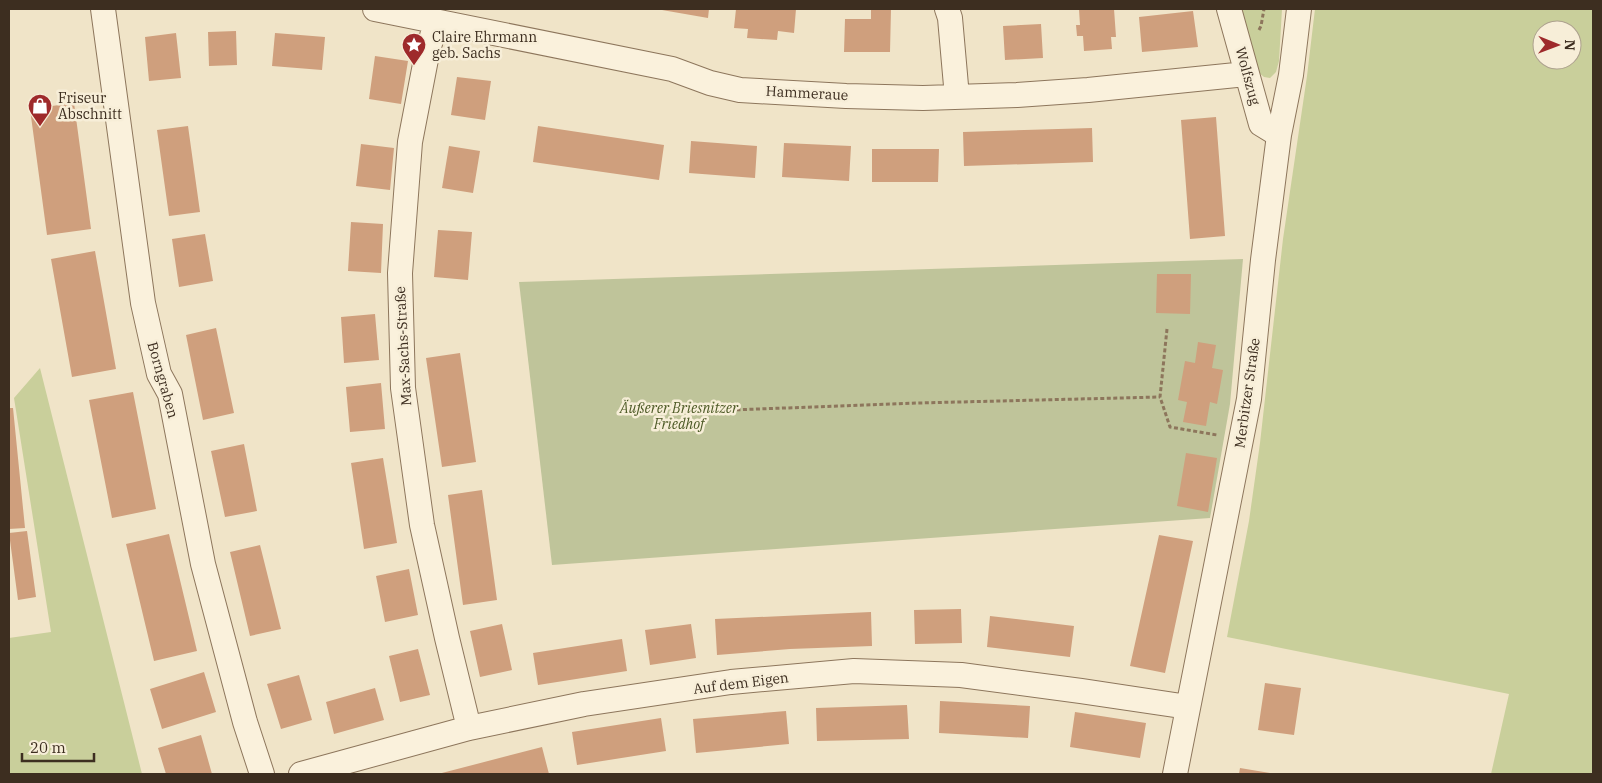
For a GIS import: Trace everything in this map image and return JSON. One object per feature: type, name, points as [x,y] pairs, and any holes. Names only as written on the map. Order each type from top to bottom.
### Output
[{"type":"street","name":"Borngraben","points":[[103,9],[143,303],[158,374],[170,394],[203,564],[245,722],[262,774]]},
{"type":"street","name":"Hammeraue","points":[[375,9],[672,69],[710,83],[732,88],[846,96],[956,98],[1088,90],[1246,74]]},
{"type":"street","points":[[947,9],[950,18],[956,98]]},
{"type":"street","name":"Wolfszug","points":[[1229,9],[1261,124],[1279,135]]},
{"type":"street","name":"Merbitzer Straße","points":[[1175,774],[1249,399],[1263,260],[1279,135],[1291,75],[1299,9]]},
{"type":"street","name":"Max-Sachs-Straße","points":[[436,22],[427,54],[410,142],[400,273],[403,388],[422,525],[469,728]]},
{"type":"street","name":"Auf dem Eigen","points":[[301,774],[469,728],[584,704],[712,685],[854,671],[961,675],[1188,707]]},
{"type":"path","points":[[1167,329],[1160,397],[1170,427],[1242,440]]},
{"type":"path","points":[[678,412],[1160,397]]},
{"type":"green space","points":[[1239,9],[1282,9],[1279,61],[1276,72],[1270,78],[1264,77],[1259,73]]},
{"type":"green space","points":[[1315,9],[1593,9],[1593,774],[1491,774],[1509,694],[1227,637],[1249,521],[1260,443],[1283,239]]},
{"type":"green space","name":"Äußerer Briesnitzer Friedhof","points":[[1243,259],[1230,404],[1210,518],[552,565],[519,282]]},
{"type":"green space","points":[[40,368],[142,774],[9,774],[9,638],[51,632],[14,398]]},
{"type":"building","points":[[662,9],[709,9],[708,18]]},
{"type":"building","points":[[736,9],[796,9],[794,33],[778,31],[777,40],[747,38],[748,29],[734,28]]},
{"type":"building","points":[[871,9],[891,9],[890,52],[844,52],[845,19],[871,19]]},
{"type":"building","points":[[1079,9],[1114,9],[1116,37],[1111,37],[1112,49],[1084,51],[1083,36],[1077,36],[1076,25],[1080,25]]},
{"type":"building","points":[[1193,11],[1198,47],[1142,52],[1139,17]]},
{"type":"building","points":[[1041,24],[1043,58],[1005,60],[1003,26]]},
{"type":"building","points":[[236,31],[237,65],[209,66],[208,32]]},
{"type":"building","points":[[176,33],[181,78],[149,81],[145,37]]},
{"type":"building","points":[[275,33],[325,37],[322,70],[272,66]]},
{"type":"building","points":[[375,56],[408,61],[401,104],[369,99]]},
{"type":"building","points":[[457,77],[491,81],[485,120],[451,115]]},
{"type":"building","points":[[74,103],[91,229],[47,235],[30,109]]},
{"type":"building","points":[[1216,117],[1225,236],[1190,239],[1181,120]]},
{"type":"building","points":[[188,126],[200,212],[169,216],[157,130]]},
{"type":"building","points":[[538,126],[664,145],[659,180],[533,162]]},
{"type":"building","points":[[1092,128],[1093,162],[964,166],[963,132]]},
{"type":"building","points":[[691,141],[757,146],[755,178],[689,173]]},
{"type":"building","points":[[784,143],[851,146],[849,181],[782,177]]},
{"type":"building","points":[[361,144],[394,148],[390,190],[356,186]]},
{"type":"building","points":[[449,146],[480,151],[473,193],[442,188]]},
{"type":"building","points":[[872,149],[939,149],[938,182],[872,182]]},
{"type":"building","points":[[351,222],[383,224],[381,273],[348,271]]},
{"type":"building","points":[[438,230],[472,232],[468,280],[434,277]]},
{"type":"building","points":[[205,234],[213,281],[179,287],[172,239]]},
{"type":"building","points":[[95,251],[116,369],[72,377],[51,259]]},
{"type":"building","points":[[1157,274],[1191,274],[1190,314],[1156,313]]},
{"type":"building","points":[[375,314],[379,360],[344,363],[341,317]]},
{"type":"building","points":[[216,328],[234,413],[203,420],[186,335]]},
{"type":"building","points":[[1198,342],[1216,345],[1212,368],[1223,370],[1217,404],[1210,402],[1206,426],[1183,422],[1187,402],[1178,400],[1185,361],[1195,363]]},
{"type":"building","points":[[460,353],[476,462],[442,467],[426,358]]},
{"type":"building","points":[[381,383],[385,429],[350,432],[346,387]]},
{"type":"building","points":[[133,392],[156,509],[112,518],[89,400]]},
{"type":"building","points":[[9,408],[13,408],[25,528],[9,529]]},
{"type":"building","points":[[244,444],[257,511],[225,517],[211,451]]},
{"type":"building","points":[[1186,453],[1217,458],[1208,512],[1177,506]]},
{"type":"building","points":[[383,458],[397,543],[364,549],[351,463]]},
{"type":"building","points":[[482,490],[497,600],[463,605],[448,495]]},
{"type":"building","points":[[27,531],[36,597],[18,600],[9,533]]},
{"type":"building","points":[[169,534],[197,651],[154,661],[126,544]]},
{"type":"building","points":[[1159,535],[1193,541],[1165,673],[1130,666]]},
{"type":"building","points":[[260,545],[281,629],[250,636],[230,552]]},
{"type":"building","points":[[409,569],[418,615],[385,622],[376,576]]},
{"type":"building","points":[[961,609],[962,643],[915,644],[914,610]]},
{"type":"building","points":[[871,612],[872,646],[790,649],[717,655],[715,619]]},
{"type":"building","points":[[990,616],[1074,626],[1070,657],[987,647]]},
{"type":"building","points":[[502,624],[512,670],[480,677],[470,631]]},
{"type":"building","points":[[691,624],[696,658],[650,665],[645,630]]},
{"type":"building","points":[[622,639],[627,671],[538,685],[533,653]]},
{"type":"building","points":[[418,649],[430,695],[400,702],[389,656]]},
{"type":"building","points":[[204,672],[216,712],[162,729],[150,689]]},
{"type":"building","points":[[299,675],[312,720],[281,729],[267,684]]},
{"type":"building","points":[[1265,683],[1301,688],[1294,735],[1258,730]]},
{"type":"building","points":[[375,688],[384,720],[334,734],[326,702]]},
{"type":"building","points":[[940,701],[1030,706],[1028,738],[939,733]]},
{"type":"building","points":[[907,705],[909,739],[817,741],[816,708]]},
{"type":"building","points":[[786,711],[789,744],[696,753],[693,719]]},
{"type":"building","points":[[1075,712],[1146,723],[1140,758],[1070,747]]},
{"type":"building","points":[[661,718],[666,751],[577,765],[572,732]]},
{"type":"building","points":[[201,735],[212,774],[166,774],[158,748]]},
{"type":"building","points":[[542,747],[549,774],[438,774]]},
{"type":"building","points":[[1240,768],[1270,773],[1270,774],[1239,774]]},
{"type":"place","name":"Claire Ehrmann geb. Sachs","points":[[414,66]]},
{"type":"place","name":"Friseur Abschnitt","points":[[40,127]]}]
